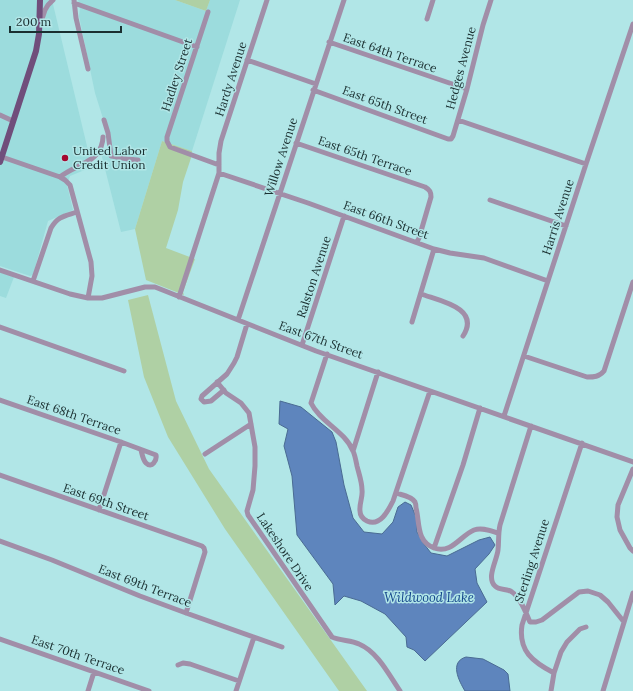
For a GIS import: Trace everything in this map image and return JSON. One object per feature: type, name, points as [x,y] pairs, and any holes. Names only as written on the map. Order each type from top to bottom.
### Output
[{"type":"main road","points":[[1,160],[36,50],[40,25],[40,0]]},
{"type":"street","points":[[40,25],[45,10],[53,0]]},
{"type":"street","name":"Hardy Avenue","points":[[219,172],[219,153],[221,141],[267,0]]},
{"type":"street","name":"Willow Avenue","points":[[238,320],[344,0]]},
{"type":"street","points":[[427,19],[433,0]]},
{"type":"street","name":"Hedges Avenue","points":[[449,139],[453,136],[458,120],[491,0]]},
{"type":"street","points":[[88,69],[76,18],[74,1],[197,46]]},
{"type":"street","name":"Hadley Street","points":[[208,12],[167,137],[167,142],[170,147],[219,165]]},
{"type":"street","name":"Harris Avenue","points":[[504,416],[633,24]]},
{"type":"street","name":"East 64th Terrace","points":[[329,42],[467,90]]},
{"type":"street","points":[[247,60],[316,84]]},
{"type":"street","name":"East 65th Street","points":[[313,90],[449,139]]},
{"type":"street","points":[[0,115],[13,121]]},
{"type":"street","points":[[104,120],[108,133],[111,156],[129,160],[138,160]]},
{"type":"street","points":[[458,120],[586,164]]},
{"type":"street","points":[[63,178],[66,172],[97,155],[101,147],[103,137]]},
{"type":"street","name":"East 65th Terrace","points":[[296,143],[427,188],[431,191],[431,197],[417,242]]},
{"type":"street","points":[[1,160],[63,178],[70,185],[91,262],[92,276],[88,298]]},
{"type":"street","points":[[179,297],[219,172]]},
{"type":"street","name":"East 66th Street","points":[[219,172],[434,248],[450,253],[484,258],[548,281]]},
{"type":"street","points":[[490,200],[566,226]]},
{"type":"street","points":[[33,281],[54,222],[60,217],[77,212]]},
{"type":"street","name":"Ralston Avenue","points":[[302,345],[344,216]]},
{"type":"street","points":[[412,322],[434,248]]},
{"type":"street","name":"East 67th Street","points":[[0,270],[70,294],[88,298],[102,298],[145,287],[154,287],[302,345],[633,462]]},
{"type":"street","points":[[524,356],[587,377],[595,377],[602,373],[604,371],[633,282]]},
{"type":"street","points":[[421,294],[459,308],[467,317],[468,322],[463,336]]},
{"type":"street","points":[[217,382],[224,390],[211,401],[202,401],[202,396],[217,382],[228,374],[237,357],[247,324]]},
{"type":"street","points":[[0,327],[124,370]]},
{"type":"street","points":[[327,354],[311,402],[314,409],[344,436],[353,451],[362,490],[360,511],[365,520],[372,522],[378,521],[388,511],[396,493],[430,391]]},
{"type":"street","points":[[353,451],[378,372]]},
{"type":"street","name":"Lakeshore Drive","points":[[224,390],[246,408],[249,413],[255,466],[253,490],[247,511],[248,516],[332,637],[368,648],[378,658],[400,691]]},
{"type":"street","name":"East 68th Terrace","points":[[0,400],[142,450]]},
{"type":"street","points":[[434,548],[463,465],[480,408]]},
{"type":"street","points":[[205,454],[251,424]]},
{"type":"street","points":[[531,426],[500,525],[498,534],[498,550],[492,570],[492,582],[500,589],[506,589],[512,592],[526,613],[530,622],[536,622],[548,616],[579,592],[588,591],[600,595],[608,602],[624,622]]},
{"type":"street","points":[[99,510],[122,442]]},
{"type":"street","name":"Sterling Avenue","points":[[554,673],[540,666],[528,655],[524,646],[521,629],[582,443]]},
{"type":"street","points":[[633,469],[618,505],[617,517],[620,530],[633,551]]},
{"type":"street","name":"East 69th Street","points":[[0,475],[202,546],[205,549],[205,552],[186,613]]},
{"type":"street","points":[[396,493],[406,496],[415,502],[421,537],[425,542],[434,548],[450,548],[475,530],[484,529],[498,534]]},
{"type":"street","name":"East 69th Terrace","points":[[0,541],[52,560],[140,596],[282,647]]},
{"type":"street","points":[[603,691],[633,593]]},
{"type":"street","points":[[551,691],[554,673],[561,652],[567,642],[580,629],[586,627]]},
{"type":"street","points":[[236,691],[254,637]]},
{"type":"street","name":"East 70th Terrace","points":[[0,638],[149,691]]},
{"type":"street","points":[[178,664],[190,664],[239,681]]},
{"type":"street","points":[[88,691],[94,672]]},
{"type":"shaded area","points":[[0,0],[52,0],[92,167],[70,176],[67,185],[73,210],[48,221],[33,275],[30,276],[0,266]]},
{"type":"shaded area","points":[[78,0],[175,0],[206,11],[210,0],[240,0],[192,151],[162,141],[135,229],[121,232],[101,153],[111,144],[95,93],[79,16],[80,8]]},
{"type":"shaded area","points":[[0,272],[14,277],[6,298],[0,296]]},
{"type":"green space","points":[[175,0],[210,0],[206,11]]},
{"type":"green space","points":[[162,141],[192,151],[183,182],[178,210],[166,248],[195,259],[183,292],[184,295],[146,280],[135,229]]},
{"type":"green space","points":[[148,295],[176,401],[209,469],[367,691],[339,691],[225,529],[168,437],[144,377],[128,300]]},
{"type":"water","name":"Wildwood Lake","points":[[280,401],[301,407],[332,432],[336,442],[344,485],[353,518],[364,532],[382,534],[393,522],[398,507],[405,502],[411,505],[417,519],[417,532],[431,553],[447,556],[479,540],[490,537],[495,545],[475,569],[477,583],[487,602],[425,661],[414,650],[407,647],[406,637],[385,614],[361,601],[344,596],[335,605],[333,584],[297,535],[292,476],[284,446],[288,429],[279,424]]},
{"type":"water","points":[[466,657],[483,659],[504,670],[508,674],[510,691],[465,691],[458,677],[457,667],[461,659]]},
{"type":"place","name":"United Labor Credit Union","points":[[65,158]]}]
